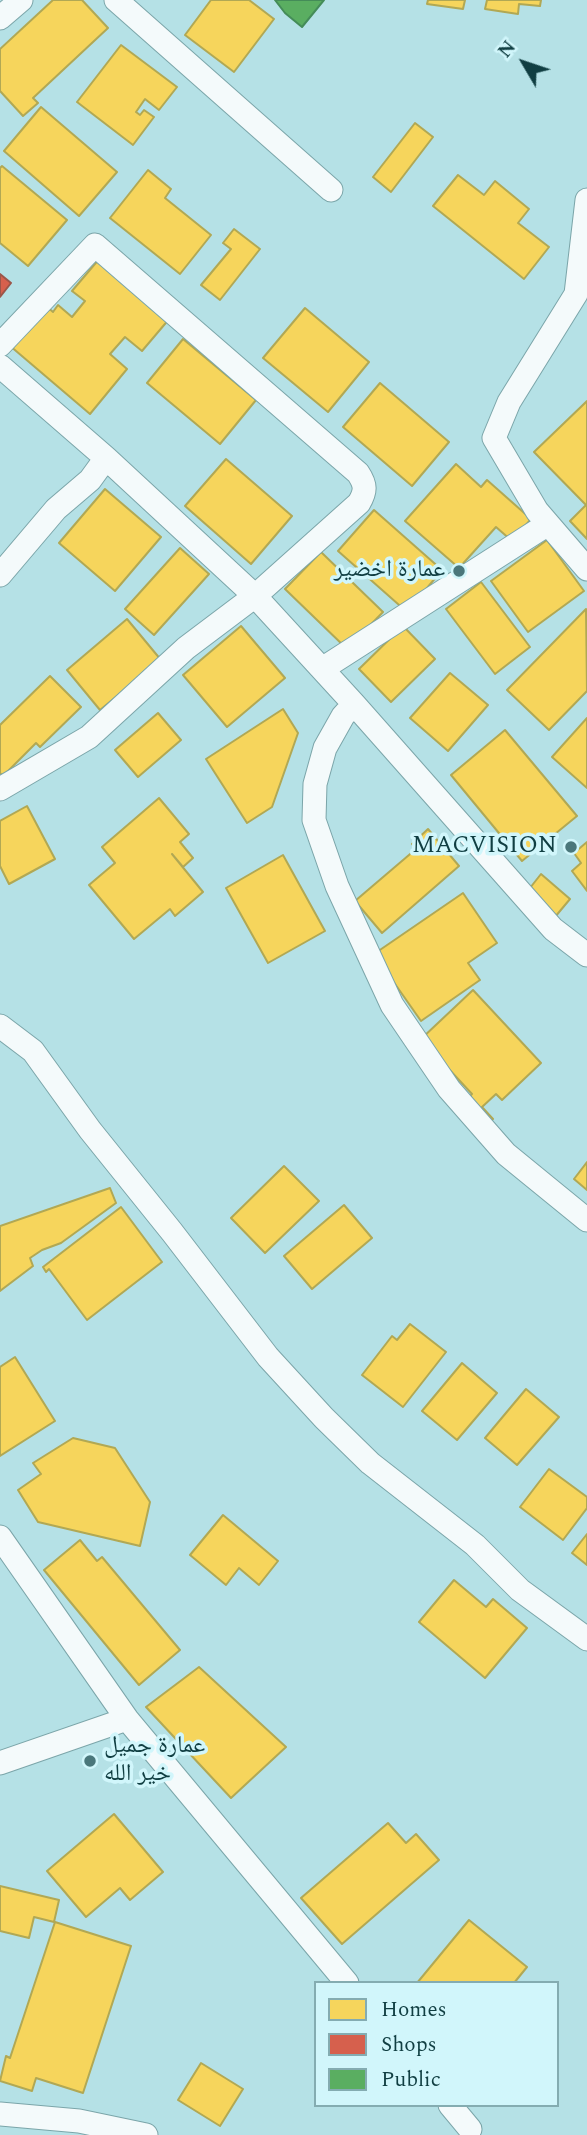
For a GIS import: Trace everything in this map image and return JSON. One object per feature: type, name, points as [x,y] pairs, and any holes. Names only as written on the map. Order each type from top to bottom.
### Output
[{"type":"street","points":[[0,18],[21,0]]},
{"type":"street","points":[[116,0],[331,190]]},
{"type":"street","points":[[587,200],[576,294],[509,401],[494,438],[537,511],[587,569]]},
{"type":"street","points":[[0,345],[95,245],[358,473],[365,483],[364,495],[359,503],[255,596],[186,648],[89,737],[0,789]]},
{"type":"street","points":[[0,366],[106,458],[255,596],[553,929],[587,956]]},
{"type":"street","points":[[0,575],[56,509],[90,480],[106,458]]},
{"type":"street","points":[[322,669],[548,524]]},
{"type":"street","points":[[354,704],[343,716],[326,748],[314,784],[314,820],[337,886],[392,1005],[449,1089],[506,1154],[587,1220]]},
{"type":"street","points":[[0,1026],[33,1051],[90,1130],[268,1357],[324,1418],[370,1463],[475,1545],[520,1590],[587,1639]]},
{"type":"street","points":[[0,1537],[127,1719],[345,1981]]},
{"type":"street","points":[[0,1763],[127,1719]]},
{"type":"street","points":[[452,2107],[470,2129]]},
{"type":"street","points":[[0,2114],[79,2121],[146,2135]]},
{"type":"building: Homes","points":[[53,0],[82,0],[108,28],[33,98],[38,103],[23,116],[0,91],[0,49]]},
{"type":"building: Homes","points":[[211,0],[249,0],[274,19],[234,72],[185,35]]},
{"type":"building: Homes","points":[[428,0],[465,0],[463,9],[427,4]]},
{"type":"building: Homes","points":[[487,0],[541,0],[540,6],[519,4],[518,14],[485,9]]},
{"type":"building: Homes","points":[[121,45],[177,87],[159,110],[145,99],[136,112],[140,115],[144,110],[154,117],[133,145],[77,102]]},
{"type":"building: Homes","points":[[41,107],[117,172],[79,216],[4,151]]},
{"type":"building: Homes","points":[[415,123],[433,137],[391,192],[373,177]]},
{"type":"building: Homes","points":[[2,166],[67,220],[28,266],[0,243]]},
{"type":"building: Homes","points":[[148,170],[171,189],[165,198],[211,235],[180,274],[110,218]]},
{"type":"building: Homes","points":[[458,175],[484,195],[495,181],[529,209],[518,223],[549,247],[524,279],[433,206]]},
{"type":"building: Homes","points":[[234,229],[260,249],[220,300],[201,285],[231,249],[223,243]]},
{"type":"building: Homes","points":[[100,258],[170,318],[142,351],[125,337],[110,354],[127,369],[90,414],[9,345],[44,304],[53,312],[58,305],[72,317],[85,301],[72,291]]},
{"type":"building: Homes","points":[[305,308],[369,362],[328,412],[263,358]]},
{"type":"building: Homes","points":[[183,339],[256,400],[220,444],[147,383]]},
{"type":"building: Homes","points":[[380,383],[449,442],[412,486],[343,427]]},
{"type":"building: Homes","points":[[587,401],[587,539],[570,521],[586,505],[534,452]]},
{"type":"building: Homes","points":[[226,459],[292,516],[251,564],[185,506]]},
{"type":"building: Homes","points":[[456,464],[481,487],[487,480],[531,519],[512,541],[496,527],[459,568],[405,521]]},
{"type":"building: Homes","points":[[105,489],[161,537],[115,591],[59,543]]},
{"type":"building: Homes","points":[[374,510],[442,570],[407,612],[338,551]]},
{"type":"building: Homes","points":[[547,540],[584,591],[528,632],[491,581]]},
{"type":"building: Homes","points":[[180,548],[209,574],[154,635],[125,609]]},
{"type":"building: Homes","points":[[321,552],[383,612],[347,649],[285,589]]},
{"type":"building: Homes","points":[[481,582],[530,647],[495,674],[446,609]]},
{"type":"building: Homes","points":[[586,609],[587,691],[549,730],[507,690]]},
{"type":"building: Homes","points":[[127,619],[161,660],[100,710],[67,670]]},
{"type":"building: Homes","points":[[241,626],[285,678],[227,727],[183,675]]},
{"type":"building: Homes","points":[[403,626],[435,659],[391,702],[359,669]]},
{"type":"building: Homes","points":[[450,673],[488,705],[448,751],[410,718]]},
{"type":"building: Homes","points":[[50,676],[81,707],[40,747],[36,743],[3,776],[0,773],[0,725]]},
{"type":"building: Homes","points":[[283,709],[298,733],[272,807],[247,823],[206,759]]},
{"type":"building: Homes","points":[[158,713],[181,740],[138,777],[115,750]]},
{"type":"building: Homes","points":[[587,718],[587,788],[552,757]]},
{"type":"building: Homes","points":[[505,730],[577,816],[522,861],[451,775]]},
{"type":"building: Homes","points":[[159,798],[189,834],[180,842],[193,858],[183,867],[172,854],[203,892],[175,916],[170,909],[134,939],[89,885],[115,863],[102,847]]},
{"type":"building: Homes","points":[[27,806],[55,859],[9,884],[0,866],[0,821]]},
{"type":"building: Homes","points":[[428,829],[459,866],[382,933],[355,901],[416,849],[412,844]]},
{"type":"building: Homes","points":[[587,842],[587,891],[572,871],[581,863],[574,853]]},
{"type":"building: Homes","points":[[283,855],[325,931],[268,963],[226,888]]},
{"type":"building: Homes","points":[[541,874],[570,899],[555,917],[526,893]]},
{"type":"building: Homes","points":[[463,893],[497,943],[468,963],[480,980],[421,1021],[374,954]]},
{"type":"building: Homes","points":[[473,990],[541,1063],[502,1100],[496,1094],[482,1107],[493,1119],[485,1127],[463,1103],[472,1094],[421,1039]]},
{"type":"building: Homes","points":[[587,1162],[587,1190],[574,1179]]},
{"type":"building: Homes","points":[[284,1166],[319,1201],[265,1253],[231,1218]]},
{"type":"building: Homes","points":[[110,1188],[116,1203],[61,1243],[30,1258],[33,1266],[0,1291],[0,1226]]},
{"type":"building: Homes","points":[[344,1205],[372,1238],[312,1289],[284,1256]]},
{"type":"building: Homes","points":[[121,1207],[162,1262],[87,1320],[49,1269],[46,1272],[43,1267]]},
{"type":"building: Homes","points":[[410,1324],[446,1352],[403,1407],[362,1375],[392,1336],[397,1340]]},
{"type":"building: Homes","points":[[15,1357],[55,1421],[0,1456],[0,1367]]},
{"type":"building: Homes","points":[[462,1363],[497,1393],[457,1440],[422,1411]]},
{"type":"building: Homes","points":[[526,1389],[559,1417],[517,1465],[485,1438]]},
{"type":"building: Homes","points":[[73,1438],[115,1448],[150,1502],[140,1546],[38,1522],[18,1490],[41,1474],[33,1463]]},
{"type":"building: Homes","points":[[549,1469],[587,1497],[587,1508],[563,1540],[520,1507]]},
{"type":"building: Homes","points":[[223,1515],[278,1561],[259,1585],[239,1568],[226,1585],[190,1555]]},
{"type":"building: Homes","points":[[587,1534],[587,1565],[572,1553]]},
{"type":"building: Homes","points":[[80,1540],[97,1561],[102,1557],[180,1650],[139,1685],[44,1570]]},
{"type":"building: Homes","points":[[454,1580],[486,1607],[493,1599],[527,1628],[485,1678],[419,1622]]},
{"type":"building: Homes","points":[[199,1667],[286,1747],[231,1798],[146,1707]]},
{"type":"building: Homes","points":[[114,1814],[163,1872],[130,1900],[120,1888],[86,1917],[47,1871]]},
{"type":"building: Homes","points":[[388,1823],[406,1843],[416,1834],[439,1860],[342,1944],[301,1898]]},
{"type":"building: Homes","points":[[0,1886],[59,1900],[54,1922],[34,1917],[29,1938],[0,1931]]},
{"type":"building: Homes","points":[[469,1920],[527,1967],[516,1981],[419,1981]]},
{"type":"building: Homes","points":[[55,1922],[131,1946],[83,2093],[36,2078],[32,2091],[0,2081],[6,2056],[10,2058]]},
{"type":"building: Homes","points":[[201,2063],[243,2089],[220,2126],[178,2100]]},
{"type":"building: Shops","points":[[0,274],[11,283],[0,297]]},
{"type":"building: Public","points":[[275,0],[324,0],[302,27],[285,13]]},
{"type":"place","name":"عمارة اخضير","points":[[459,571]]},
{"type":"place","name":"MACVISION","points":[[571,847]]},
{"type":"place","name":"عمارة جميل خير الله","points":[[90,1761]]}]
